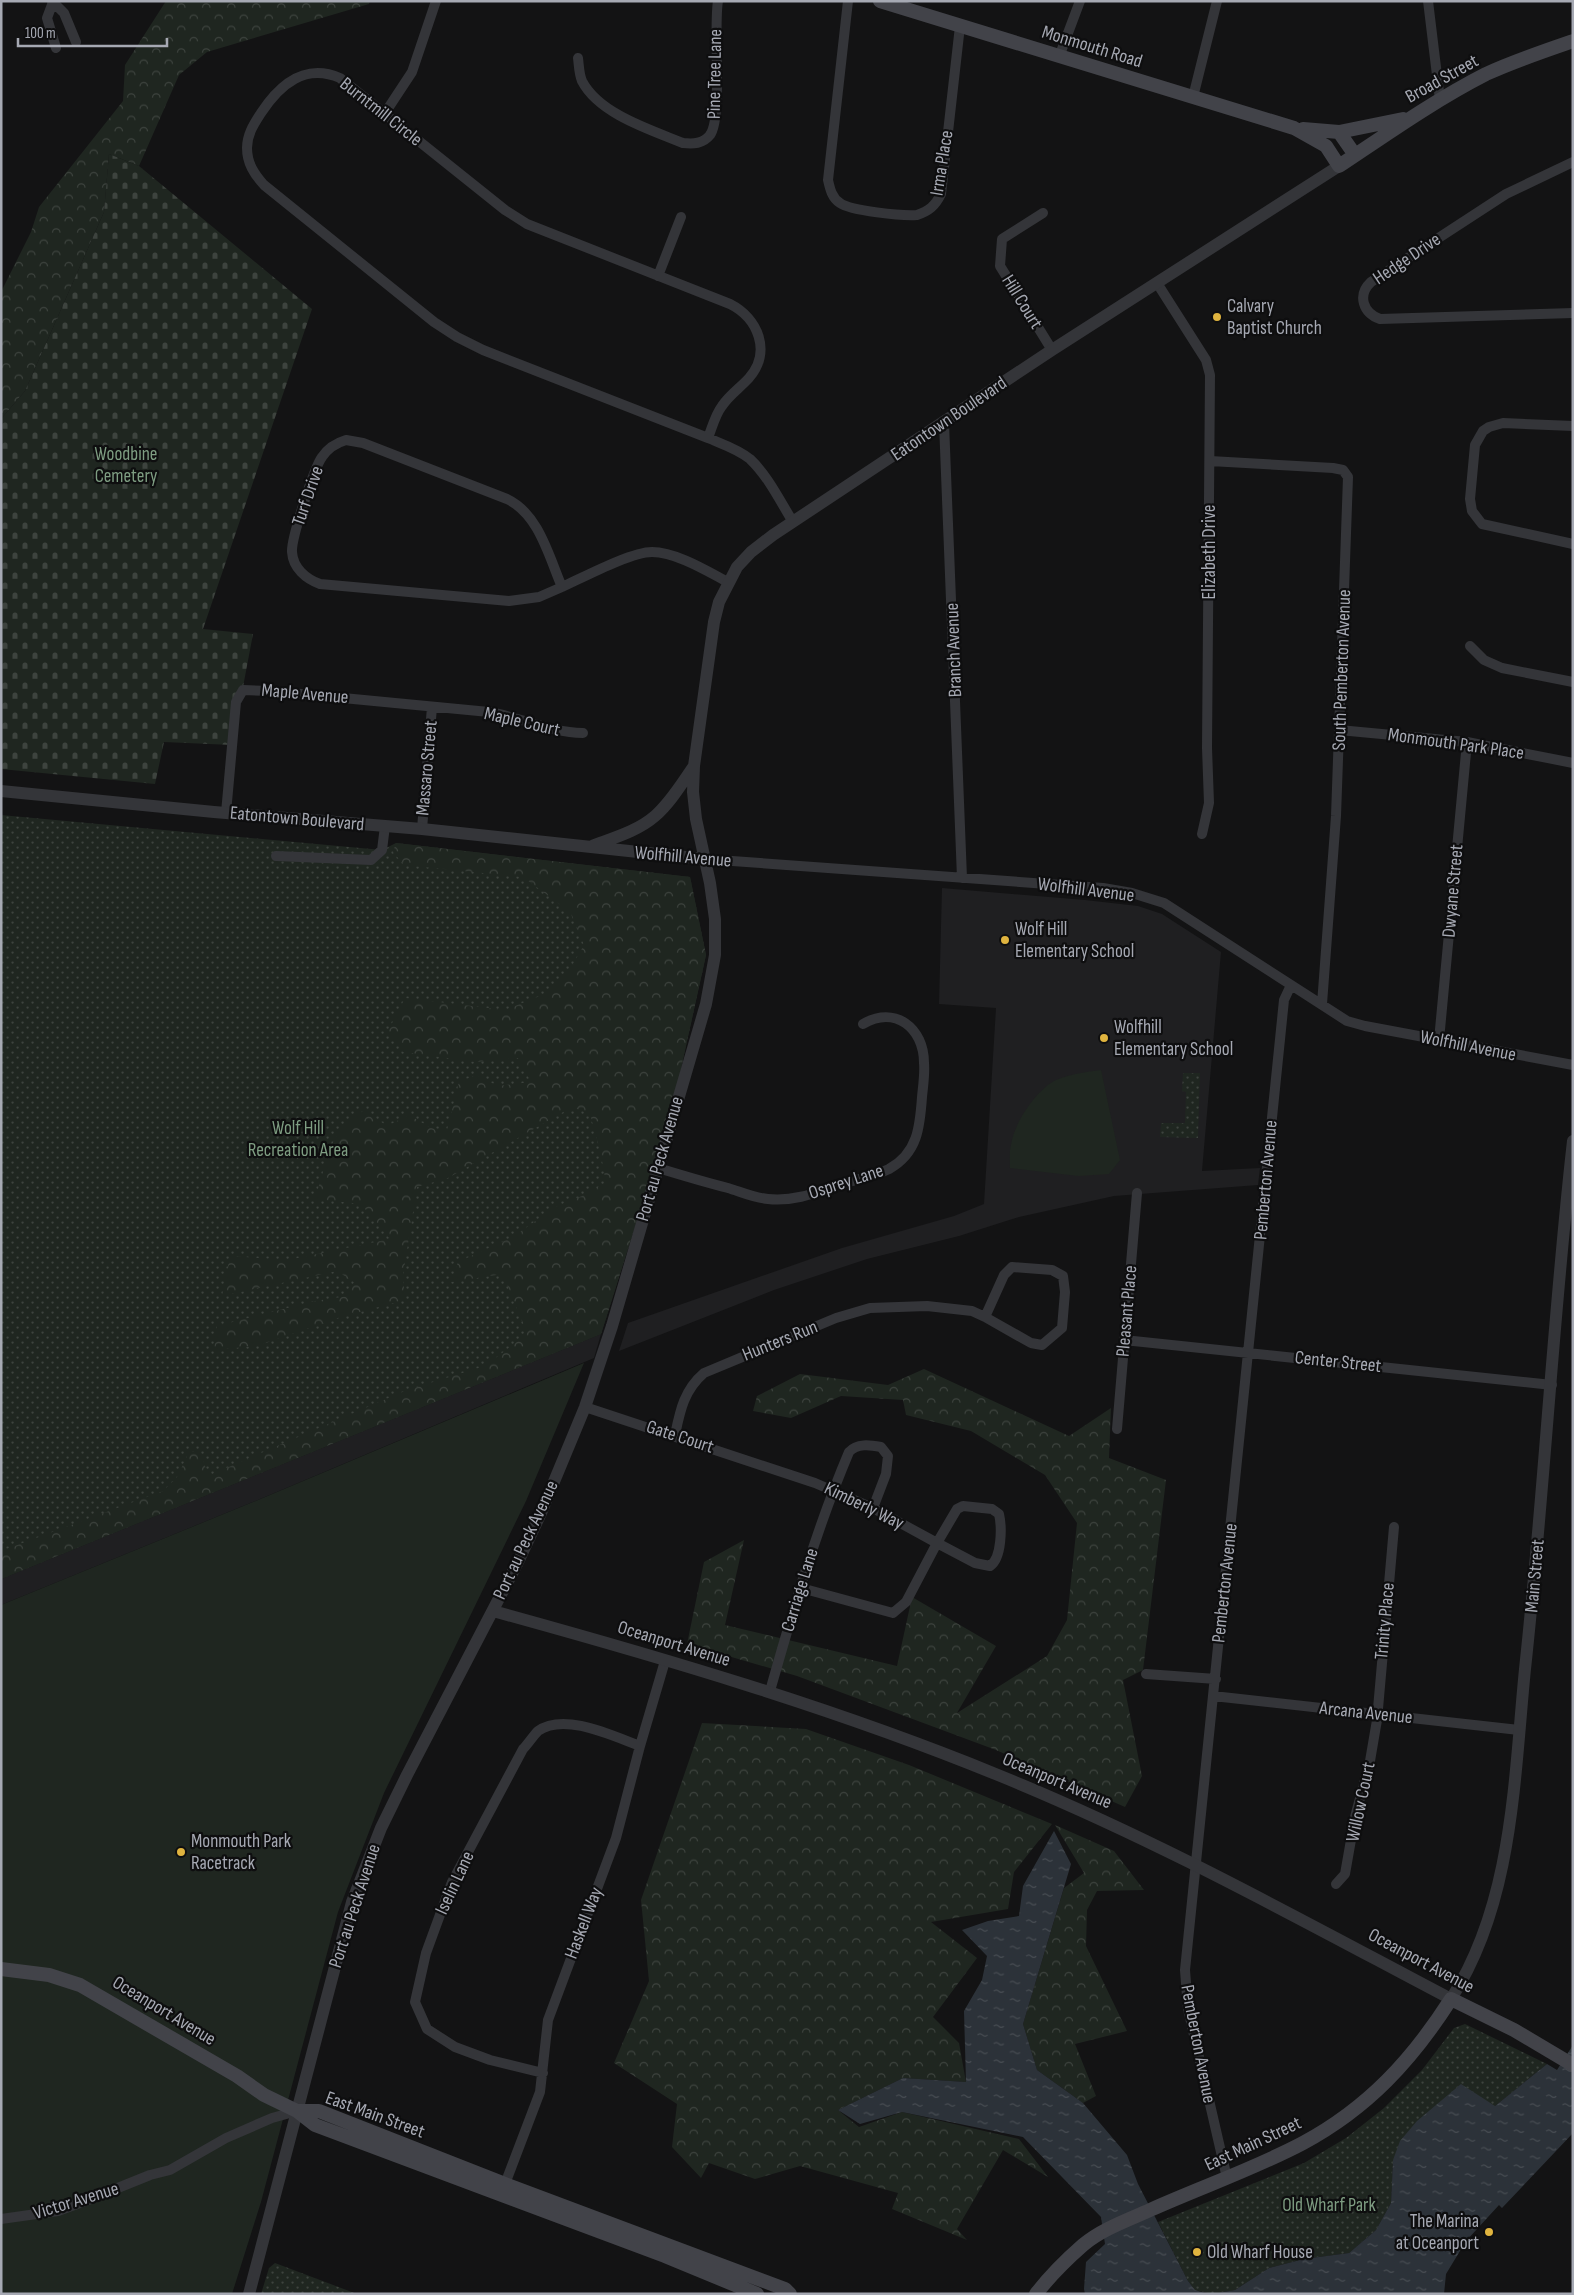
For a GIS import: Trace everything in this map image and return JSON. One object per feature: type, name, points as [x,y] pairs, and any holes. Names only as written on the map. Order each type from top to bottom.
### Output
[{"type":"main road","name":"Monmouth Road","points":[[880,1],[1294,128],[1339,132],[1411,118]]},
{"type":"main road","name":"Broad Street","points":[[1339,166],[1411,118],[1488,73],[1573,41]]},
{"type":"main road","name":"Monmouth Road","points":[[1294,128],[1326,146],[1339,166]]},
{"type":"main road","points":[[1339,132],[1355,155]]},
{"type":"main road","name":"Oceanport Avenue","points":[[1,1969],[49,1975],[80,1984],[237,2076],[264,2095],[297,2111]]},
{"type":"main road","name":"Oceanport Avenue","points":[[1451,1999],[1514,2030],[1573,2065]]},
{"type":"main road","name":"East Main Street","points":[[1042,2291],[1083,2244],[1103,2232],[1305,2142],[1357,2108],[1410,2058],[1429,2034],[1451,1999]]},
{"type":"main road","name":"East Main Street","points":[[297,2111],[319,2111],[505,2184],[785,2289],[790,2294]]},
{"type":"main road","name":"East Main Street","points":[[297,2111],[315,2125],[665,2256],[757,2294]]},
{"type":"street","points":[[385,113],[412,72],[436,1]]},
{"type":"street","name":"Pine Tree Lane","points":[[578,58],[579,71],[586,86],[604,105],[622,117],[683,143],[702,142],[710,136],[713,130],[716,114],[715,27],[718,1]]},
{"type":"street","name":"Irma Place","points":[[848,1],[828,180],[831,193],[836,200],[848,208],[917,215],[927,212],[937,202],[940,194],[960,26]]},
{"type":"street","points":[[1059,57],[1080,1]]},
{"type":"street","points":[[1193,97],[1217,1]]},
{"type":"street","points":[[1428,1],[1440,100]]},
{"type":"street","points":[[56,48],[47,18],[52,2],[64,13],[76,42]]},
{"type":"street","name":"Burntmill Circle","points":[[708,438],[723,404],[750,378],[756,368],[761,350],[759,334],[750,319],[736,307],[526,224],[505,210],[340,78],[315,72],[299,76],[278,90],[251,128],[247,146],[251,167],[264,185],[445,330],[483,350],[731,447],[750,460],[761,472],[793,522]]},
{"type":"street","name":"Hedge Drive","points":[[1573,162],[1506,194],[1371,282],[1363,295],[1364,306],[1368,312],[1380,320],[1573,312]]},
{"type":"street","name":"Eatontown Boulevard","points":[[694,766],[714,622],[719,602],[728,582],[751,552],[793,522],[1052,350],[1339,166]]},
{"type":"street","name":"Hill Court","points":[[1043,213],[1002,239],[1000,266],[1052,350]]},
{"type":"street","points":[[658,276],[681,217]]},
{"type":"street","name":"Elizabeth Drive","points":[[1156,283],[1209,367],[1210,461],[1207,738],[1209,803],[1202,834]]},
{"type":"street","name":"Branch Avenue","points":[[944,423],[962,878]]},
{"type":"street","points":[[1573,426],[1503,423],[1483,431],[1475,445],[1470,499],[1472,511],[1482,524],[1573,544]]},
{"type":"street","name":"Turf Drive","points":[[562,587],[535,526],[528,514],[513,502],[357,441],[346,440],[337,443],[329,448],[319,462],[293,542],[292,552],[299,570],[314,582],[516,601],[539,597],[646,552],[663,553],[701,568],[728,582]]},
{"type":"street","name":"South Pemberton Avenue","points":[[1210,461],[1333,468],[1343,470],[1349,486],[1336,816],[1322,1004]]},
{"type":"street","points":[[1470,646],[1484,660],[1502,668],[1573,682]]},
{"type":"street","name":"Maple Avenue","points":[[226,813],[236,702],[243,690],[432,707]]},
{"type":"street","name":"Maple Court","points":[[432,707],[509,715],[558,731],[583,733]]},
{"type":"street","name":"Massaro Street","points":[[422,829],[432,707]]},
{"type":"street","name":"Monmouth Park Place","points":[[1339,730],[1467,742],[1573,763]]},
{"type":"street","name":"Dwyane Street","points":[[1439,1040],[1467,742]]},
{"type":"street","points":[[592,846],[648,822],[664,807],[694,766]]},
{"type":"street","name":"Port au Peck Avenue","points":[[248,2294],[340,1942],[365,1865],[407,1775],[493,1611],[541,1513],[585,1406],[612,1326],[706,1004],[713,972],[715,919],[696,819],[693,792],[694,766]]},
{"type":"street","name":"Eatontown Boulevard","points":[[1,791],[592,846]]},
{"type":"street","points":[[276,856],[371,860],[382,850],[385,826]]},
{"type":"street","name":"Wolfhill Avenue","points":[[592,846],[621,851],[704,859],[1104,888],[1132,892],[1152,899],[1198,924],[1339,1016],[1356,1024],[1573,1065]]},
{"type":"street","name":"Pemberton Avenue","points":[[1227,2178],[1185,1994],[1185,1970],[1284,1000],[1291,985]]},
{"type":"street","name":"Osprey Lane","points":[[658,1168],[757,1197],[779,1200],[810,1195],[884,1171],[899,1162],[913,1147],[920,1126],[924,1068],[923,1048],[916,1032],[898,1019],[872,1018],[863,1024]]},
{"type":"street","name":"Main Street","points":[[1451,1999],[1468,1973],[1488,1922],[1496,1895],[1509,1820],[1552,1385],[1573,1141]]},
{"type":"street","name":"Pleasant Place","points":[[1117,1429],[1137,1193]]},
{"type":"street","points":[[1020,1267],[1052,1270],[1063,1276],[1065,1292],[1062,1328],[1042,1345],[1031,1343],[985,1317],[1008,1270],[1020,1267]]},
{"type":"street","name":"Hunters Run","points":[[675,1435],[685,1397],[693,1384],[708,1370],[851,1313],[887,1306],[926,1306],[972,1312],[985,1317]]},
{"type":"street","name":"Center Street","points":[[1124,1340],[1552,1385]]},
{"type":"street","name":"Gate Court","points":[[585,1406],[735,1456]]},
{"type":"street","name":"Carriage Lane","points":[[770,1691],[800,1588],[833,1490],[852,1448],[869,1445],[881,1447],[888,1456],[888,1467],[873,1508]]},
{"type":"street","name":"Kimberly Way","points":[[735,1456],[833,1490],[873,1508],[938,1543]]},
{"type":"street","points":[[800,1588],[893,1612],[900,1608],[911,1592],[938,1543],[957,1509],[963,1506],[984,1507],[992,1508],[999,1514],[998,1550],[992,1565],[983,1566],[975,1563],[938,1543]]},
{"type":"street","name":"Trinity Place","points":[[1376,1715],[1394,1527]]},
{"type":"street","name":"Oceanport Avenue","points":[[493,1611],[770,1691],[997,1775],[1197,1865],[1284,1909],[1451,1999]]},
{"type":"street","name":"Haskell Way","points":[[505,2184],[540,2092],[548,2020],[616,1838],[665,1661]]},
{"type":"street","points":[[1146,1674],[1216,1680]]},
{"type":"street","name":"Arcana Avenue","points":[[1213,1696],[1518,1730]]},
{"type":"street","name":"Willow Court","points":[[1336,1884],[1345,1874],[1355,1818],[1370,1761],[1376,1715]]},
{"type":"street","name":"Iselin Lane","points":[[543,2073],[490,2060],[455,2047],[428,2029],[415,2002],[426,1952],[452,1882],[523,1749],[539,1731],[561,1723],[585,1727],[640,1746]]},
{"type":"street","name":"Victor Avenue","points":[[1,2219],[58,2210],[119,2189],[150,2175],[170,2170],[226,2138],[272,2118],[297,2111]]},
{"type":"shaded area","name":"Wolfhill Elementary School","points":[[942,888],[1138,906],[1162,914],[1221,952],[1202,1171],[1260,1168],[1258,1185],[1114,1196],[1019,1217],[959,1236],[867,1259],[774,1290],[619,1351],[628,1323],[842,1248],[954,1216],[984,1204],[996,1008],[939,1004]]},
{"type":"shaded area","points":[[601,1334],[594,1358],[258,1500],[1,1605],[1,1579]]},
{"type":"green space","points":[[166,1],[370,1],[369,4],[207,52],[179,75],[139,166],[109,154],[104,212],[25,391],[1,419],[1,292],[31,232],[39,207],[123,101],[125,65]]},
{"type":"green space","name":"Woodbine Cemetery","points":[[109,154],[139,166],[312,309],[203,629],[253,634],[232,745],[164,742],[155,784],[1,769],[1,419],[25,391],[104,212]]},
{"type":"green space","name":"Wolf Hill Recreation Area","points":[[1,815],[382,850],[396,843],[690,877],[706,955],[672,1109],[601,1334],[1,1579]]},
{"type":"green space","points":[[396,843],[690,877],[706,955],[672,1109],[601,1334],[1,1579],[1,1551],[163,1491],[177,1477],[190,1450],[202,1456],[208,1476],[407,1390],[485,1366],[527,1334],[503,1274],[451,1282],[458,1262],[513,1237],[555,1207],[582,1196],[606,1183],[590,1114],[572,1107],[448,1178],[417,1187],[403,1275],[405,1300],[341,1317],[257,1346],[214,1350],[217,1326],[315,1301],[348,1296],[354,1282],[337,1271],[222,1296],[230,1256],[288,1260],[390,1239],[361,1204],[315,1199],[330,1148],[341,1128],[364,1110],[387,1126],[409,1115],[431,1128],[447,1130],[459,1082],[476,1075],[498,1086],[531,1082],[518,1058],[476,1062],[403,1052],[388,1031],[405,998],[505,1010],[550,992],[570,969],[584,945],[570,912],[523,877],[404,865],[393,852]]},
{"type":"green space","points":[[1101,1070],[1120,1160],[1109,1174],[1078,1176],[1010,1168],[1010,1148],[1016,1127],[1027,1108],[1041,1091],[1061,1078]]},
{"type":"green space","points":[[1183,1073],[1200,1073],[1198,1138],[1160,1137],[1161,1123],[1185,1123],[1186,1092],[1182,1091]]},
{"type":"green space","name":"Monmouth Park Racetrack","points":[[584,1363],[526,1501],[384,1793],[338,1912],[261,2202],[232,2294],[1,2294],[1,1605],[258,1500]]},
{"type":"green space","points":[[924,1369],[1069,1436],[1111,1408],[1109,1458],[1166,1480],[1143,1670],[1123,1680],[1142,1776],[1125,1807],[996,1750],[797,1676],[687,1644],[704,1562],[744,1540],[725,1625],[897,1666],[912,1597],[996,1646],[957,1713],[1047,1656],[1067,1620],[1077,1523],[1045,1475],[971,1431],[906,1415],[903,1400],[841,1396],[791,1418],[753,1411],[757,1396],[800,1374],[888,1385]]},
{"type":"green space","points":[[702,1723],[806,1729],[909,1765],[1052,1824],[1014,1872],[1008,1909],[931,1922],[977,1958],[933,2017],[959,2043],[966,2082],[903,2078],[838,2110],[859,2127],[902,2112],[1019,2139],[1048,2177],[1003,2150],[957,2229],[967,2240],[892,2209],[898,2193],[800,2166],[755,2179],[709,2163],[701,2178],[672,2147],[677,2104],[614,2063],[649,1981],[641,1900]]},
{"type":"green space","points":[[1055,1825],[1114,1851],[1144,1890],[1097,1891],[1087,1910],[1086,1946],[1127,2031],[1075,2044],[1096,2096],[1083,2103],[1037,2070],[1023,2024],[1064,1888],[1084,1873]]},
{"type":"green space","name":"Old Wharf Park","points":[[1465,2024],[1547,2064],[1495,2106],[1393,2160],[1391,2203],[1376,2230],[1349,2253],[1304,2259],[1269,2268],[1235,2290],[1212,2294],[1195,2290],[1188,2281],[1158,2222],[1304,2163],[1346,2138],[1384,2108],[1422,2070],[1454,2028]]},
{"type":"green space","points":[[275,2263],[357,2294],[261,2294],[269,2268]]},
{"type":"water","points":[[1054,1831],[1071,1864],[1023,2024],[1037,2070],[1083,2103],[1127,2155],[1138,2184],[1188,2281],[1195,2290],[1208,2294],[1085,2294],[1086,2262],[1105,2244],[1101,2217],[1023,2137],[902,2112],[860,2124],[838,2110],[903,2078],[966,2082],[964,2011],[982,1980],[987,1956],[962,1930],[988,1921],[1019,1916],[1023,1886]]},
{"type":"water","points":[[1573,2045],[1573,2133],[1502,2208],[1499,2205],[1466,2241],[1446,2274],[1444,2294],[1212,2294],[1235,2290],[1269,2268],[1304,2259],[1349,2253],[1376,2230],[1391,2203],[1393,2160],[1400,2141],[1417,2121],[1461,2084],[1495,2106],[1547,2064],[1557,2070]]},
{"type":"place","name":"Calvary Baptist Church","points":[[1217,317]]},
{"type":"place","name":"Wolf Hill Elementary School","points":[[1005,940]]},
{"type":"place","name":"Wolfhill Elementary School","points":[[1104,1038]]},
{"type":"place","name":"Monmouth Park Racetrack","points":[[181,1852]]},
{"type":"place","name":"The Marina at Oceanport","points":[[1489,2232]]},
{"type":"place","name":"Old Wharf House","points":[[1197,2252]]}]
